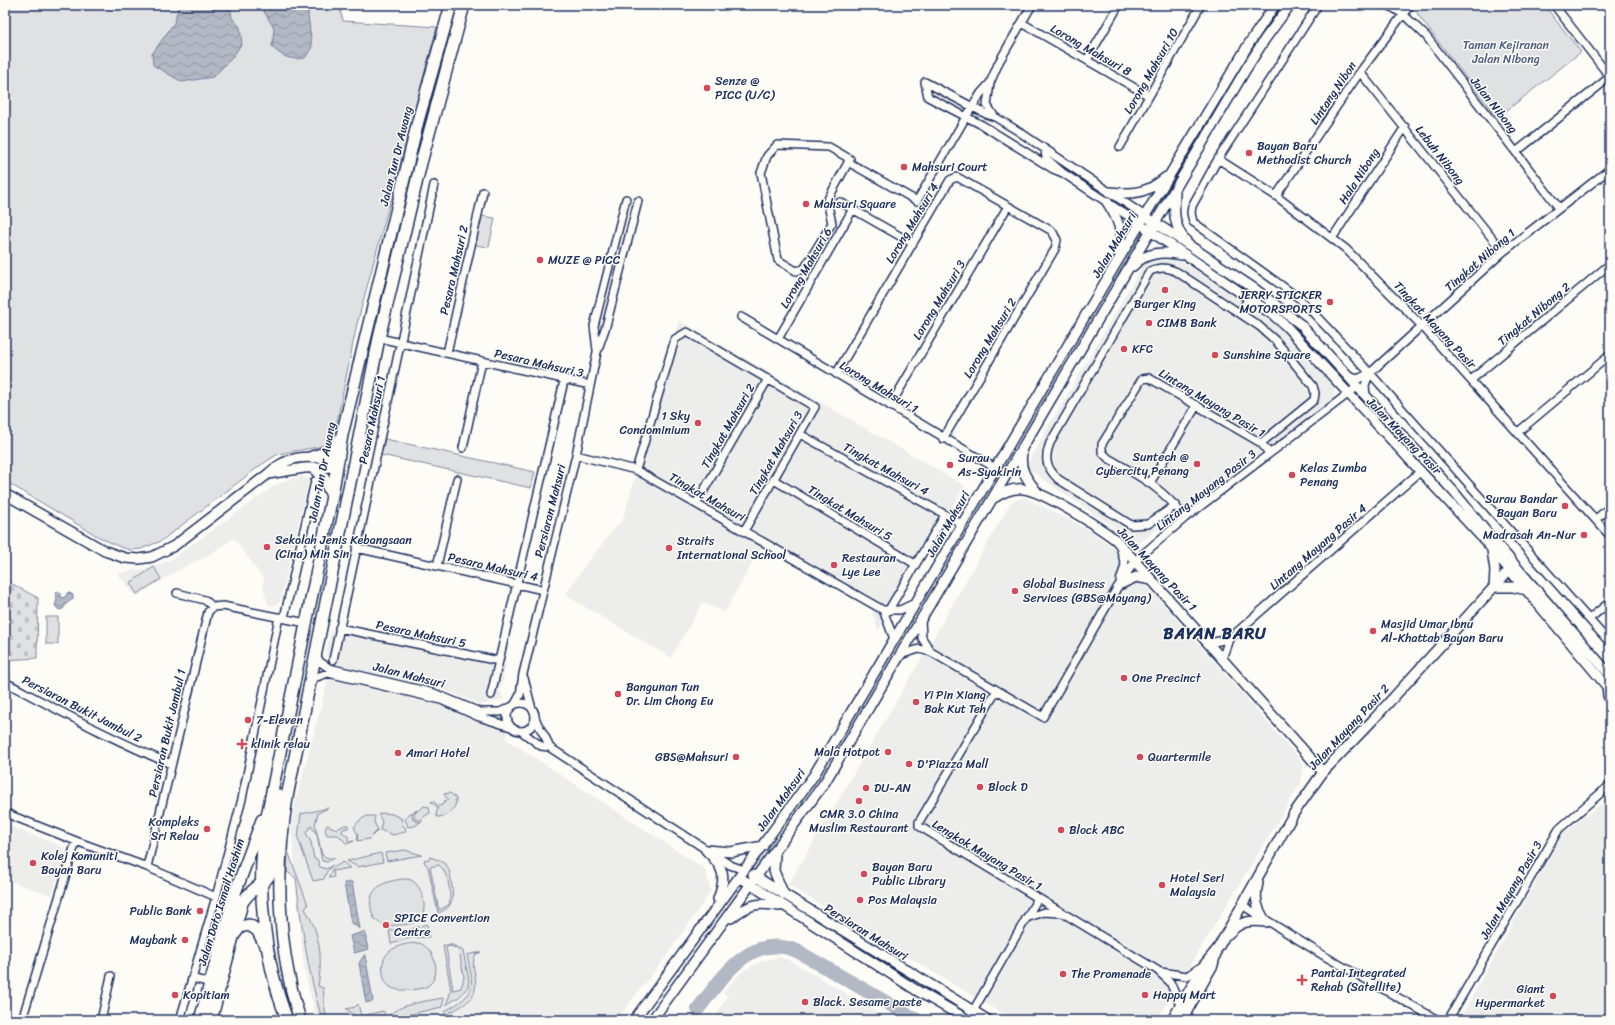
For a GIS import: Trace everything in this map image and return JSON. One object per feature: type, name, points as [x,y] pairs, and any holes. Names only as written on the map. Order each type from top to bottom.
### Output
[{"type":"main road","name":"Jalan Tun Dr Awang","points":[[287,1020],[277,990],[268,951],[260,884],[263,841],[332,496],[341,463],[342,435],[418,121],[451,5]]},
{"type":"main road","points":[[300,1020],[283,947],[278,894],[283,819],[349,481],[379,338],[421,163],[464,5]]},
{"type":"main road","points":[[332,496],[324,478],[313,462],[333,449],[342,435]]},
{"type":"main road","points":[[349,481],[341,463],[356,447]]},
{"type":"main road","name":"Jalan Dato Ismail Hashim","points":[[211,1020],[242,903],[248,893],[267,880],[270,874],[274,825],[281,785],[301,725]]},
{"type":"main road","name":"Jalan Dato Ismail Hashim","points":[[200,1020],[234,896],[272,794]]},
{"type":"main road","points":[[232,940],[240,927],[249,925],[259,934],[268,951]]},
{"type":"street","points":[[995,117],[987,105],[990,83],[999,62],[1032,5]]},
{"type":"street","points":[[1087,60],[1118,5]]},
{"type":"street","name":"Lorong Mahsuri 10","points":[[1120,148],[1201,5]]},
{"type":"street","name":"Jalan Mahsuri","points":[[634,1020],[814,775],[1117,262],[1250,42],[1275,5]]},
{"type":"street","name":"Jalan Mahsuri","points":[[652,1020],[723,925],[825,782],[1257,51],[1290,5]]},
{"type":"street","points":[[1218,159],[1318,5]]},
{"type":"street","name":"Jalan Nibong","points":[[1388,5],[1403,14],[1426,36],[1559,208]]},
{"type":"street","name":"Lintang Nibon","points":[[1276,196],[1360,72],[1410,5]]},
{"type":"street","points":[[1516,152],[1610,77],[1554,5]]},
{"type":"street","name":"Lorong Mahsuri 8","points":[[1022,22],[1149,96]]},
{"type":"street","name":"Lebuh Nibong","points":[[1360,72],[1503,252]]},
{"type":"street","points":[[1063,172],[1053,170],[966,117],[928,97],[925,82],[995,117],[1110,192],[1143,220]]},
{"type":"street","points":[[848,162],[917,201],[966,117],[981,93],[990,83]]},
{"type":"street","name":"Hala Nibong","points":[[1333,237],[1405,127]]},
{"type":"street","points":[[777,145],[829,147],[850,159],[848,162],[827,201],[832,223],[804,269],[796,271],[778,260],[760,173],[767,156],[777,145]]},
{"type":"street","points":[[1045,149],[1046,158],[1063,172],[1107,202],[1143,220]]},
{"type":"street","name":"Tingkat Mayang Pasir","points":[[1218,159],[1276,196],[1333,237],[1422,326],[1610,536]]},
{"type":"street","name":"Jalan Mayang Pasir","points":[[1218,159],[1192,206],[1191,213],[1193,222],[1299,298],[1370,373],[1610,644]]},
{"type":"street","name":"Tingkat Nibong 1","points":[[1370,373],[1503,252],[1610,169]]},
{"type":"street","points":[[1110,192],[1138,193],[1149,190],[1173,171]]},
{"type":"street","name":"Lorong Mahsuri 4","points":[[836,374],[950,180],[957,177],[1052,231],[1057,240],[1055,250]]},
{"type":"street","name":"Pesara Mahsuri 1","points":[[333,660],[434,185]]},
{"type":"street","points":[[1123,278],[1135,264],[1148,255],[1190,252],[1175,220],[1175,189]]},
{"type":"street","name":"Pesara Mahsuri 2","points":[[447,353],[483,192]]},
{"type":"street","name":"Persiaran Mahsuri","points":[[597,352],[594,326],[626,199]]},
{"type":"street","name":"Persiaran Mahsuri","points":[[513,705],[520,695],[523,674],[576,455],[597,352],[606,326],[638,201]]},
{"type":"street","points":[[840,202],[912,243]]},
{"type":"street","points":[[1107,202],[1117,217],[1121,229],[1121,244],[1117,262]]},
{"type":"street","name":"Lorong Mahsuri 3","points":[[890,406],[1008,206]]},
{"type":"street","name":"Lorong Mahsuri 6","points":[[778,339],[853,209]]},
{"type":"street","name":"Jalan Mayang Pasir","points":[[1143,220],[1156,223],[1190,252],[1285,325],[1348,395],[1421,471],[1492,549],[1512,567],[1527,590],[1606,684]]},
{"type":"street","name":"Jalan Mayang Pasir","points":[[1143,220],[1151,231],[1190,252],[1278,306],[1300,324],[1366,398],[1454,492],[1512,567],[1610,675]]},
{"type":"street","name":"Lorong Mahsuri 2","points":[[943,439],[1055,250]]},
{"type":"street","name":"Tingkat Nibong 2","points":[[1471,380],[1610,264]]},
{"type":"street","points":[[1176,505],[1148,524],[1131,525],[1058,479],[1048,470],[1046,454],[1050,443],[1150,271],[1160,267],[1169,268],[1259,326],[1276,341],[1313,386],[1315,393],[1314,400],[1261,443]]},
{"type":"street","points":[[1240,313],[1249,298]]},
{"type":"street","name":"Lorong Mahsuri 1","points":[[741,317],[943,439],[1007,475]]},
{"type":"street","points":[[636,470],[675,339],[682,334],[687,332],[768,379]]},
{"type":"street","name":"Pesara Mahsuri 3","points":[[379,338],[564,381],[590,385]]},
{"type":"street","points":[[1518,432],[1610,355]]},
{"type":"street","name":"Pesara Mahsuri 3","points":[[463,448],[482,361]]},
{"type":"street","points":[[1345,375],[1358,379],[1370,373]]},
{"type":"street","points":[[1366,398],[1365,385],[1370,373]]},
{"type":"street","name":"Lintang Mayang Pasir 1","points":[[1186,518],[1168,496],[1150,483],[1108,458],[1102,452],[1102,444],[1142,379],[1150,378],[1261,443],[1269,453]]},
{"type":"street","name":"Tingkat Mahsuri 3","points":[[744,531],[815,407],[768,379]]},
{"type":"street","name":"Tingkat Mahsuri 2","points":[[696,504],[768,379]]},
{"type":"street","points":[[491,695],[564,381]]},
{"type":"street","name":"Lintang Mayang Pasir 3","points":[[1119,586],[1135,561],[1186,518],[1357,387]]},
{"type":"street","points":[[1150,483],[1197,406]]},
{"type":"street","name":"Tingkat Mahsuri 4","points":[[800,434],[962,524]]},
{"type":"street","name":"Jalan Mayang Pasir 1","points":[[1023,447],[1021,465],[1023,473],[1037,492]]},
{"type":"street","name":"Tingkat Mahsuri","points":[[576,455],[636,470],[885,611]]},
{"type":"street","points":[[5,494],[114,555],[139,559],[152,557],[174,546],[268,474],[313,462],[341,463]]},
{"type":"street","name":"Lintang Mayang Pasir 4","points":[[1222,659],[1229,639],[1421,471]]},
{"type":"street","name":"Pesara Mahsuri 4","points":[[437,566],[457,479]]},
{"type":"street","name":"Tingkat Mahsuri 5","points":[[774,480],[916,564]]},
{"type":"street","points":[[180,1020],[216,897],[242,799],[282,618],[315,481]]},
{"type":"street","name":"Jalan Mayang Pasir 1","points":[[992,500],[1005,491],[1013,489],[1037,492],[1100,528],[1116,540],[1323,772]]},
{"type":"street","points":[[1596,519],[1610,507]]},
{"type":"street","points":[[885,611],[916,564],[945,515]]},
{"type":"street","points":[[900,655],[919,650],[931,652],[1043,717],[1119,586],[1124,565],[1121,549],[1116,540]]},
{"type":"street","name":"Pesara Mahsuri 4","points":[[357,548],[544,590]]},
{"type":"street","points":[[1492,549],[1495,570],[1494,587],[1513,587],[1527,590]]},
{"type":"street","name":"Jalan Mayang Pasir 2","points":[[1172,1020],[1204,965],[1220,944],[1294,813],[1323,772],[1512,567]]},
{"type":"street","points":[[1119,586],[1136,577],[1153,581]]},
{"type":"street","points":[[176,593],[205,600],[213,607],[223,606],[306,622]]},
{"type":"street","points":[[1589,619],[1610,602]]},
{"type":"street","points":[[885,611],[900,610],[915,603]]},
{"type":"street","name":"Persiaran Bukit Jambul 1","points":[[147,866],[207,615],[213,607]]},
{"type":"street","points":[[885,611],[894,639]]},
{"type":"street","points":[[921,620],[922,638],[931,652]]},
{"type":"street","name":"Pesara Mahsuri 5","points":[[339,628],[499,661]]},
{"type":"street","name":"Lintang Mayang Pasir 4","points":[[1209,643],[1229,639]]},
{"type":"street","points":[[311,679],[328,671],[316,655]]},
{"type":"street","name":"Jalan Mahsuri","points":[[328,671],[434,692],[479,714],[511,727]]},
{"type":"street","name":"Persiaran Mahsuri","points":[[523,674],[537,725],[548,741],[549,747]]},
{"type":"street","name":"Persiaran Bukit Jambul 2","points":[[5,682],[91,728],[171,764]]},
{"type":"street","points":[[1606,684],[1606,696],[1610,701]]},
{"type":"street","name":"Lengkok Mayang Pasir 1","points":[[997,690],[919,822],[920,826],[1157,970],[1170,982],[1180,1006]]},
{"type":"street","points":[[479,714],[500,712],[513,705],[527,704],[533,711],[532,725],[521,731],[511,727],[507,719],[508,710],[513,705]]},
{"type":"street","name":"Persiaran Mahsuri","points":[[521,731],[541,746],[549,747],[730,865],[742,874],[751,885],[916,990],[968,1020]]},
{"type":"street","name":"Jalan Mayang Pasir 3","points":[[1448,1020],[1559,829],[1610,785]]},
{"type":"street","points":[[5,813],[76,841],[147,866],[216,897]]},
{"type":"street","points":[[22,1020],[76,841]]},
{"type":"street","points":[[706,850],[731,852],[763,846]]},
{"type":"street","points":[[706,850],[716,860],[724,873],[722,888],[715,908]]},
{"type":"street","points":[[775,852],[774,871],[780,888],[785,896]]},
{"type":"street","name":"Persiaran Mahsuri","points":[[742,874],[757,877],[785,896],[988,1020]]},
{"type":"street","points":[[1260,874],[1255,893],[1258,910],[1266,922]]},
{"type":"street","points":[[973,1011],[1038,898]]},
{"type":"street","points":[[723,925],[750,906],[761,904],[784,906]]},
{"type":"street","points":[[1242,905],[1266,922],[1438,1020]]},
{"type":"street","points":[[1026,918],[1044,912],[1062,913]]},
{"type":"street","points":[[1220,944],[1234,929],[1249,920],[1266,922]]},
{"type":"street","name":"Jalan Mayang Pasir 2","points":[[1182,1020],[1212,965],[1220,944]]},
{"type":"street","name":"Lengkok Mayang Pasir 1","points":[[1157,970],[1169,974],[1187,976],[1194,973],[1204,965]]},
{"type":"street","points":[[101,1020],[112,976]]},
{"type":"street","points":[[192,978],[210,983]]},
{"type":"shaded area","points":[[1171,255],[1274,319],[1336,385],[1333,399],[1138,544],[1025,467],[1146,260]]},
{"type":"shaded area","points":[[679,320],[965,486],[878,631],[872,610],[762,546],[724,613],[703,602],[671,658],[565,595],[589,560],[623,519]]},
{"type":"shaded area","name":"Sekolah Jenis Kebangsaan (Cina) Min Sin","points":[[302,476],[309,479],[280,602],[272,606],[268,605],[263,587],[264,580],[234,538],[207,556],[178,570],[136,597],[117,573],[149,568],[172,559],[274,486],[289,479]]},
{"type":"shaded area","points":[[1024,497],[1087,529],[1114,548],[1304,764],[1301,783],[1157,1020],[1013,1020],[788,885],[923,656],[1011,502]]},
{"type":"shaded area","points":[[331,629],[506,665],[500,691],[504,699],[481,705],[440,688],[332,664],[326,654]]},
{"type":"shaded area","points":[[330,673],[439,700],[499,726],[508,732],[506,739],[705,869],[711,891],[666,957],[616,1020],[317,1020],[304,970],[291,825],[294,807]]},
{"type":"shaded area","points":[[1610,797],[1610,1020],[1459,1020],[1563,833]]},
{"type":"shaded area","name":"Kolej Komuniti Bayan Baru","points":[[5,824],[66,848],[52,896],[5,879]]},
{"type":"shaded area","points":[[778,957],[789,960],[891,1020],[714,1020],[727,996],[723,992],[743,971],[761,961]]},
{"type":"green space","points":[[5,5],[339,5],[343,21],[437,27],[357,324],[333,441],[318,447],[278,454],[261,465],[161,541],[141,549],[131,550],[120,547],[99,537],[5,481]]},
{"type":"green space","name":"Taman Kejiranan Jalan Nibong","points":[[1421,5],[1544,5],[1581,52],[1497,118],[1418,15],[1417,11]]},
{"type":"green space","points":[[482,216],[495,218],[489,247],[475,245]]},
{"type":"green space","points":[[385,439],[535,472],[531,488],[381,455]]},
{"type":"green space","points":[[154,567],[161,579],[137,594],[130,583]]},
{"type":"green space","points":[[5,580],[38,598],[37,658],[5,660]]},
{"type":"green space","points":[[46,617],[58,617],[58,644],[46,644]]},
{"type":"green space","points":[[450,793],[456,798],[455,806],[451,812],[445,816],[437,817],[436,814],[438,808],[431,802],[433,801],[439,806],[442,805],[444,801],[448,800],[444,794]]},
{"type":"green space","points":[[424,806],[429,807],[430,813],[416,820],[414,817],[415,813]]},
{"type":"green space","points":[[328,808],[318,813],[315,825],[322,855],[328,858],[335,858],[327,862],[322,861],[317,835],[311,826],[306,833],[311,842],[314,859],[317,859],[320,867],[326,869],[333,865],[327,871],[324,879],[313,881],[298,838],[301,814]]},
{"type":"green space","points":[[417,810],[412,814],[413,819],[417,822],[423,820],[415,826],[408,827],[405,819],[409,814]]},
{"type":"green space","points":[[383,813],[392,814],[401,818],[403,826],[406,828],[405,832],[393,835],[380,830],[382,821],[378,815]]},
{"type":"green space","points":[[367,816],[375,816],[374,822],[378,830],[369,839],[357,841],[358,835],[354,827],[360,820]]},
{"type":"green space","points":[[327,825],[337,829],[348,825],[348,828],[343,829],[342,832],[348,836],[348,842],[354,841],[347,844],[338,835],[327,835],[325,830]]},
{"type":"green space","points":[[405,850],[422,855],[387,861],[385,853]]},
{"type":"green space","points":[[288,851],[308,905],[305,909],[317,936],[320,955],[318,986],[323,988],[326,1020],[322,1020],[316,999],[303,930],[296,878],[287,872]]},
{"type":"green space","points":[[381,853],[383,862],[358,867],[347,861]]},
{"type":"green space","points":[[430,857],[445,864],[451,879],[453,895],[451,904],[438,913],[428,867],[424,862],[425,859],[429,860]],"holes":[[[439,865],[445,872],[450,890],[450,901],[449,905],[439,910],[430,867]]]},
{"type":"green space","points":[[343,862],[350,868],[333,871],[334,877],[328,878],[333,868]]},
{"type":"green space","points":[[408,879],[417,885],[423,896],[424,909],[419,920],[409,924],[393,926],[378,922],[371,910],[372,894],[381,885],[387,882]]},
{"type":"green space","points":[[427,924],[429,937],[411,938],[391,944],[389,930],[409,930]]},
{"type":"green space","points":[[419,943],[424,945],[429,950],[435,961],[436,967],[434,979],[426,987],[410,990],[391,988],[386,983],[384,978],[384,959],[392,949],[398,946]]},
{"type":"green space","points":[[443,945],[453,945],[463,951],[469,980],[468,987],[459,997],[446,1005],[451,991]],"holes":[[[450,946],[459,951],[464,977],[461,988],[453,990],[446,947]]]},
{"type":"green space","points":[[481,952],[476,954],[473,966],[475,980],[474,994],[466,1003],[445,1015],[445,1011],[463,1000],[471,989],[472,982],[467,955]]},
{"type":"green space","points":[[442,998],[444,999],[442,1007],[385,1020],[396,1010],[411,1004]]},
{"type":"green space","points":[[358,1004],[361,1016],[383,1011],[385,1014],[383,1020],[360,1020],[346,1009],[355,1007]]},
{"type":"water","points":[[179,5],[230,5],[232,18],[240,27],[242,43],[232,58],[213,77],[182,82],[153,65],[152,54],[174,23]]},
{"type":"water","points":[[260,5],[310,5],[308,15],[312,47],[305,58],[295,59],[287,57],[280,54],[272,47],[274,28]]},
{"type":"water","points":[[57,591],[61,593],[61,597],[64,598],[68,592],[73,595],[73,599],[67,603],[63,609],[59,610],[55,606],[57,599],[55,594]]},
{"type":"water","points":[[352,882],[360,929],[351,923],[344,883]]},
{"type":"water","points":[[363,932],[366,934],[366,941],[369,949],[354,953],[350,936]]},
{"type":"water","points":[[365,954],[373,1001],[366,1003],[359,963]]},
{"type":"waterway","points":[[698,1009],[717,984],[739,961],[752,953],[765,948],[780,947],[797,951],[917,1020]]},
{"type":"place","name":"Senze @ PICC (U/C)","points":[[707,88]]},
{"type":"place","name":"Bayan Baru Methodist Church","points":[[1249,153]]},
{"type":"place","name":"Mahsuri Court","points":[[904,167]]},
{"type":"place","name":"Mahsuri Square","points":[[806,204]]},
{"type":"place","name":"MUZE @ PICC","points":[[540,260]]},
{"type":"place","name":"Burger King","points":[[1165,290]]},
{"type":"place","name":"JERRY STICKER MOTORSPORTS","points":[[1330,302]]},
{"type":"place","name":"CIMB Bank","points":[[1149,323]]},
{"type":"place","name":"KFC","points":[[1124,349]]},
{"type":"place","name":"Sunshine Square","points":[[1215,355]]},
{"type":"place","name":"1 Sky Condominium","points":[[698,423]]},
{"type":"place","name":"Suntech @ Cybercity Penang","points":[[1197,464]]},
{"type":"place","name":"Surau As-Syakirin","points":[[950,465]]},
{"type":"place","name":"Kelas Zumba Penang","points":[[1292,475]]},
{"type":"place","name":"Surau Bandar Bayan Baru","points":[[1565,506]]},
{"type":"place","name":"Madrasah An-Nur","points":[[1584,535]]},
{"type":"place","name":"Sekolah Jenis Kebangsaan (Cina) Min Sin","points":[[267,547]]},
{"type":"place","name":"Straits International School","points":[[669,548]]},
{"type":"place","name":"Restauran Lye Lee","points":[[834,565]]},
{"type":"place","name":"Global Business Services (GBS@Mayang)","points":[[1015,591]]},
{"type":"place","name":"Masjid Umar Ibnu Al-Khattab Bayan Baru","points":[[1373,631]]},
{"type":"place","name":"One Precinct","points":[[1124,678]]},
{"type":"place","name":"Bangunan Tun Dr. Lim Chong Eu","points":[[618,694]]},
{"type":"place","name":"Yi Pin Xiang Bak Kut Teh","points":[[916,702]]},
{"type":"place","name":"7-Eleven","points":[[248,720]]},
{"type":"place","name":"klinik relau","points":[[242,744]]},
{"type":"place","name":"Mala Hotpot","points":[[888,752]]},
{"type":"place","name":"Amari Hotel","points":[[398,753]]},
{"type":"place","name":"GBS@Mahsuri","points":[[736,757]]},
{"type":"place","name":"Quartermile","points":[[1140,757]]},
{"type":"place","name":"D'Piazza Mall","points":[[909,764]]},
{"type":"place","name":"Block D","points":[[980,787]]},
{"type":"place","name":"DU-AN","points":[[866,788]]},
{"type":"place","name":"CMR 3.0 China Muslim Restaurant","points":[[859,801]]},
{"type":"place","name":"Kompleks Sri Relau","points":[[207,829]]},
{"type":"place","name":"Block ABC","points":[[1061,830]]},
{"type":"place","name":"Kolej Komuniti Bayan Baru","points":[[33,863]]},
{"type":"place","name":"Bayan Baru Public Library","points":[[864,874]]},
{"type":"place","name":"Hotel Seri Malaysia","points":[[1162,885]]},
{"type":"place","name":"Pos Malaysia","points":[[860,900]]},
{"type":"place","name":"Public Bank","points":[[200,911]]},
{"type":"place","name":"SPICE Convention Centre","points":[[386,925]]},
{"type":"place","name":"Maybank","points":[[185,940]]},
{"type":"place","name":"The Promenade","points":[[1063,974]]},
{"type":"place","name":"Pantai Integrated Rehab (Satellite)","points":[[1302,980]]},
{"type":"place","name":"Kopitiam","points":[[175,995]]},
{"type":"place","name":"Happy Mart","points":[[1145,995]]},
{"type":"place","name":"Giant Hypermarket","points":[[1553,996]]},
{"type":"place","name":"Black. Sesame paste","points":[[805,1002]]},
{"type":"district","name":"BAYAN BARU","points":[[1215,633]]}]
